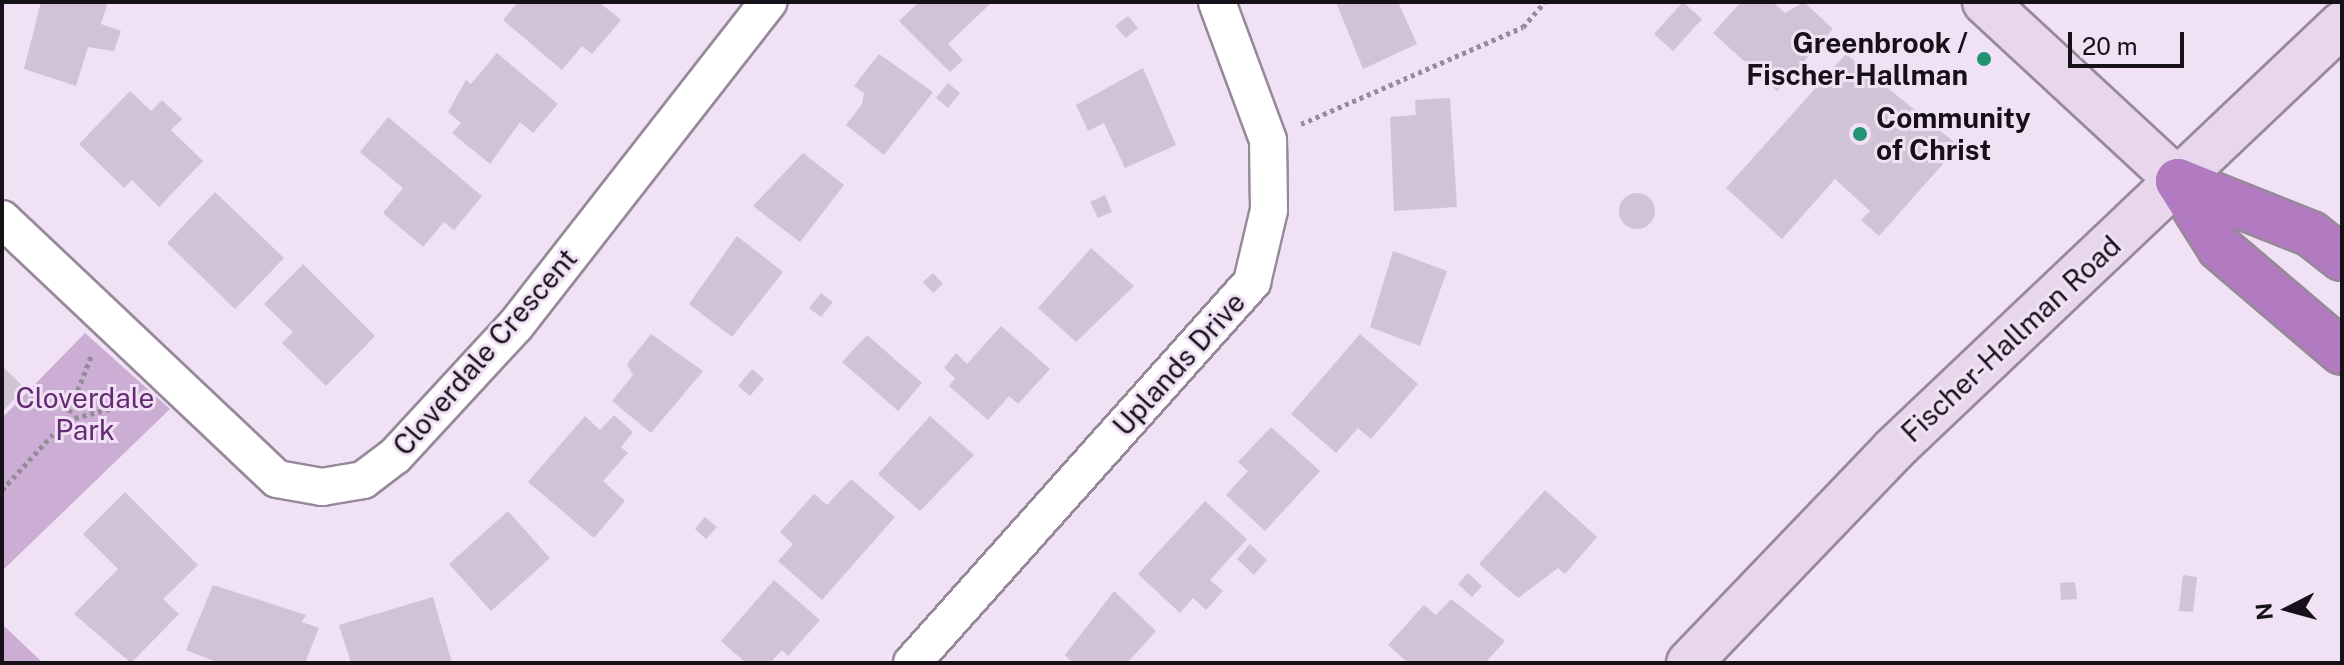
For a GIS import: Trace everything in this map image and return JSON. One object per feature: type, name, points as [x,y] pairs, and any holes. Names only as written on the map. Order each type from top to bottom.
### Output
[{"type":"highway","points":[[2178,181],[2311,234],[2342,258]]},
{"type":"highway","points":[[2178,181],[2220,248],[2342,352]]},
{"type":"main road","points":[[1985,2],[2178,181]]},
{"type":"main road","name":"Fischer-Hallman Road","points":[[1689,663],[1893,450],[2342,24]]},
{"type":"street","name":"Cloverdale Crescent","points":[[2,219],[179,390],[277,479],[322,487],[363,480],[395,456],[516,325],[768,2]]},
{"type":"street","name":"Uplands Drive","points":[[912,663],[1252,282],[1269,210],[1268,140],[1217,2]]},
{"type":"path","points":[[1268,140],[1523,27],[1545,2]]},
{"type":"path","points":[[2,490],[66,420],[105,319]]},
{"type":"path","points":[[66,420],[179,390]]},
{"type":"green space","name":"Cloverdale Park","points":[[85,333],[170,409],[2,571],[2,418]]},
{"type":"green space","points":[[2,624],[43,663],[2,663]]},
{"type":"building","points":[[41,2],[108,2],[101,24],[121,31],[114,51],[88,47],[76,86],[24,69]]},
{"type":"building","points":[[518,2],[599,2],[621,20],[592,54],[582,46],[562,70],[503,20]]},
{"type":"building","points":[[919,2],[992,2],[948,44],[963,60],[950,72],[899,21]]},
{"type":"building","points":[[1336,2],[1398,2],[1417,44],[1363,69]]},
{"type":"building","points":[[1683,2],[1702,19],[1673,51],[1654,34]]},
{"type":"building","points":[[1741,2],[1773,2],[1785,13],[1804,2],[1833,29],[1777,91],[1713,33]]},
{"type":"building","points":[[1128,16],[1138,28],[1126,38],[1115,26]]},
{"type":"building","points":[[497,53],[558,104],[533,133],[520,122],[490,164],[452,133],[461,123],[448,112],[466,80],[471,84]]},
{"type":"building","points":[[879,54],[933,92],[884,155],[846,125],[862,104],[864,93],[854,86]]},
{"type":"building","name":"Community of Christ","points":[[1846,54],[1959,146],[1879,236],[1861,220],[1870,211],[1835,179],[1782,239],[1726,188]]},
{"type":"building","points":[[1143,68],[1176,145],[1125,168],[1104,123],[1088,131],[1076,105]]},
{"type":"building","points":[[948,83],[960,93],[948,108],[936,98]]},
{"type":"building","points":[[130,91],[151,111],[162,100],[182,119],[171,130],[203,161],[159,207],[132,180],[124,188],[79,144]]},
{"type":"building","points":[[1450,98],[1457,207],[1394,211],[1390,117],[1416,115],[1415,100]]},
{"type":"building","points":[[388,117],[482,196],[454,230],[444,222],[423,247],[383,213],[403,188],[360,152]]},
{"type":"building","points":[[803,153],[844,185],[800,242],[753,206]]},
{"type":"building","points":[[215,192],[284,258],[235,309],[167,243]]},
{"type":"building","points":[[1637,193],[1649,199],[1655,211],[1649,223],[1637,229],[1625,223],[1619,211],[1625,199]]},
{"type":"building","points":[[1105,195],[1112,212],[1098,218],[1090,202]]},
{"type":"building","points":[[737,236],[783,272],[732,337],[689,304]]},
{"type":"building","points":[[1091,248],[1134,286],[1076,342],[1038,308]]},
{"type":"building","points":[[1393,251],[1447,271],[1420,346],[1370,327]]},
{"type":"building","points":[[303,264],[375,336],[326,386],[282,343],[293,332],[264,304]]},
{"type":"building","points":[[933,273],[943,284],[933,293],[923,282]]},
{"type":"building","points":[[821,293],[833,302],[821,317],[809,308]]},
{"type":"building","points":[[1001,326],[1050,369],[1018,404],[1009,396],[988,420],[949,386],[955,378],[944,368],[956,353],[967,364]]},
{"type":"building","points":[[651,334],[703,371],[651,433],[612,401],[633,375],[627,364]]},
{"type":"building","points":[[1360,334],[1418,384],[1371,439],[1358,428],[1336,453],[1291,414]]},
{"type":"building","points":[[867,335],[922,383],[898,411],[842,362]]},
{"type":"building","points":[[2,366],[25,388],[2,412]]},
{"type":"building","points":[[752,369],[764,379],[750,396],[738,386]]},
{"type":"building","points":[[614,415],[633,432],[621,447],[628,453],[603,481],[625,501],[594,538],[528,482],[585,416],[600,430]]},
{"type":"building","points":[[930,416],[974,455],[920,511],[878,474]]},
{"type":"building","points":[[1271,427],[1320,471],[1265,531],[1226,495],[1248,471],[1238,462]]},
{"type":"building","points":[[851,479],[895,517],[822,600],[778,561],[793,544],[780,532],[814,494],[827,505]]},
{"type":"building","points":[[1545,490],[1597,537],[1565,574],[1558,568],[1518,598],[1479,564]]},
{"type":"building","points":[[125,492],[198,565],[163,599],[179,614],[131,663],[74,614],[118,569],[83,534]]},
{"type":"building","points":[[1205,501],[1247,539],[1210,580],[1223,591],[1206,610],[1193,598],[1180,613],[1138,574]]},
{"type":"building","points":[[508,511],[550,558],[491,611],[449,564]]},
{"type":"building","points":[[705,517],[717,527],[706,539],[695,529]]},
{"type":"building","points":[[1250,544],[1267,560],[1254,575],[1237,559]]},
{"type":"building","points":[[1468,573],[1482,586],[1472,597],[1458,584]]},
{"type":"building","points":[[2183,575],[2197,577],[2193,612],[2179,611]]},
{"type":"building","points":[[774,580],[820,620],[788,656],[782,650],[770,663],[746,663],[721,641]]},
{"type":"building","points":[[2075,582],[2077,599],[2061,600],[2060,583]]},
{"type":"building","points":[[213,585],[306,615],[302,622],[319,628],[305,663],[219,663],[186,650]]},
{"type":"building","points":[[1114,591],[1156,631],[1127,663],[1073,663],[1065,655]]},
{"type":"building","points":[[433,597],[452,663],[351,663],[339,625]]},
{"type":"building","points":[[1451,599],[1505,641],[1485,663],[1408,663],[1388,645],[1424,605],[1436,615]]},
{"type":"place","name":"Greenbrook / Fischer-Hallman","points":[[1984,59]]},
{"type":"place","name":"Community of Christ","points":[[1860,134]]}]
